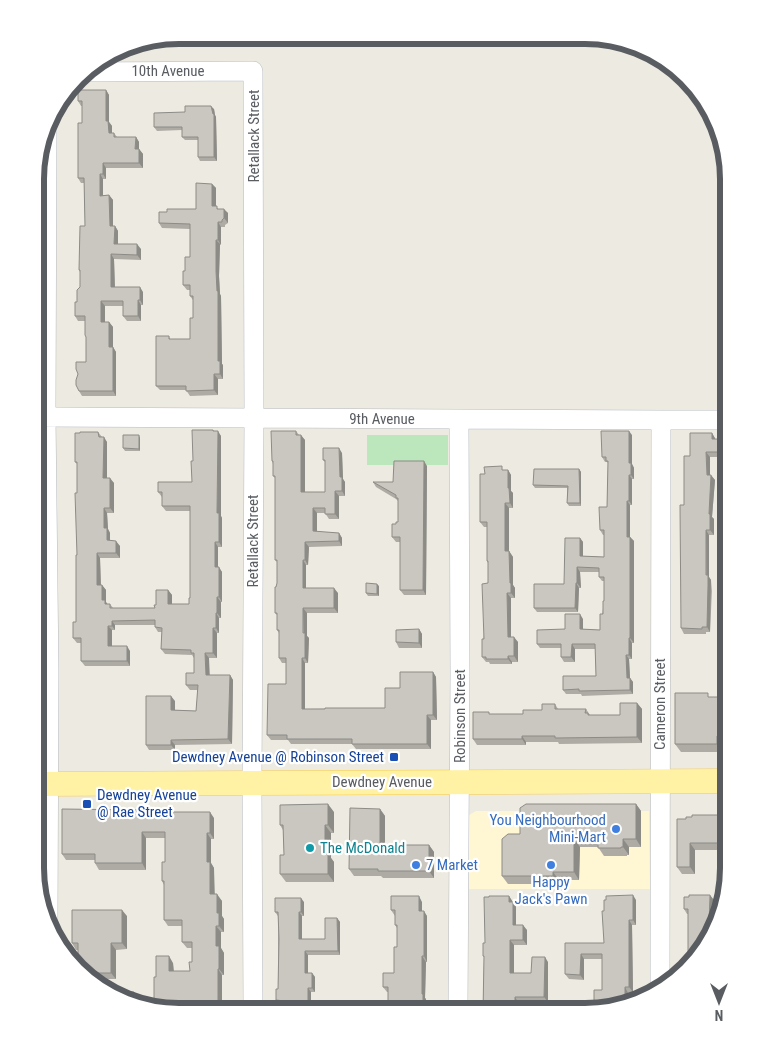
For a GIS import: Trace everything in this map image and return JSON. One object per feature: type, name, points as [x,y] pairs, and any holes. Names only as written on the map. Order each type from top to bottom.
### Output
[{"type":"main road","name":"Dewdney Avenue","points":[[44,784],[720,781]]},
{"type":"street","name":"10th Avenue","points":[[97,72],[253,71]]},
{"type":"street","name":"Retallack Street","points":[[253,71],[253,1003]]},
{"type":"street","points":[[44,272],[46,153]]},
{"type":"street","name":"9th Avenue","points":[[44,417],[720,420]]},
{"type":"street","name":"Robinson Street","points":[[458,1003],[460,420]]},
{"type":"street","name":"Cameron Street","points":[[660,980],[661,420]]},
{"type":"street","points":[[44,513],[49,672],[44,752]]},
{"type":"street","points":[[44,830],[47,897]]},
{"type":"shaded area","points":[[476,811],[649,811],[650,889],[469,889],[468,818],[469,815]]},
{"type":"green space","points":[[367,435],[448,435],[448,465],[367,465]]},
{"type":"building","points":[[78,90],[106,90],[106,121],[108,121],[109,133],[114,133],[114,137],[136,137],[135,149],[139,149],[139,163],[103,163],[103,174],[100,174],[100,196],[109,195],[110,226],[115,226],[114,244],[137,244],[137,255],[111,254],[111,287],[140,287],[138,316],[123,316],[123,301],[101,301],[101,322],[109,322],[109,347],[113,347],[113,391],[79,391],[76,385],[78,374],[76,362],[86,362],[85,316],[75,316],[77,290],[80,287],[80,226],[85,226],[84,178],[78,178],[78,123],[82,123],[82,101],[78,101]]},
{"type":"building","points":[[185,106],[211,106],[214,114],[214,157],[198,157],[198,137],[182,137],[182,127],[154,127],[154,113],[185,112]]},
{"type":"building","points":[[196,183],[212,184],[212,206],[217,206],[217,209],[224,209],[224,218],[222,222],[218,222],[218,240],[216,240],[218,361],[220,361],[220,374],[214,374],[214,390],[186,391],[186,386],[156,386],[156,336],[169,336],[169,339],[190,339],[190,318],[193,318],[193,296],[190,296],[190,285],[183,285],[185,257],[190,257],[190,224],[159,223],[159,212],[167,212],[167,209],[196,209]]},
{"type":"building","points":[[192,430],[218,431],[217,513],[219,513],[219,542],[215,542],[215,567],[219,567],[219,597],[217,597],[216,628],[213,628],[213,653],[205,653],[206,675],[230,675],[228,739],[171,740],[171,745],[146,745],[146,696],[171,696],[171,710],[196,711],[198,685],[186,685],[186,673],[194,673],[194,653],[191,653],[191,650],[161,649],[162,628],[155,627],[155,620],[112,621],[112,626],[108,626],[108,646],[127,646],[127,661],[81,661],[81,638],[73,638],[73,622],[76,622],[77,555],[75,493],[77,493],[77,462],[75,462],[75,433],[98,432],[99,437],[104,437],[103,478],[110,478],[110,508],[104,508],[104,528],[107,528],[107,540],[116,541],[116,553],[97,553],[97,585],[102,585],[102,600],[105,600],[105,604],[110,604],[110,608],[155,608],[156,590],[168,590],[168,604],[189,604],[190,506],[162,506],[162,492],[158,492],[158,482],[192,482]]},
{"type":"building","points":[[271,431],[296,431],[296,435],[301,435],[301,492],[325,492],[323,448],[339,448],[342,491],[335,491],[335,514],[325,514],[325,508],[313,508],[313,531],[339,533],[339,541],[305,542],[303,588],[334,588],[334,608],[303,608],[305,658],[302,658],[302,709],[385,708],[385,688],[400,688],[400,672],[433,672],[433,715],[427,715],[427,744],[352,744],[352,739],[287,739],[287,735],[267,735],[268,684],[286,684],[286,658],[279,658],[279,630],[277,630],[277,613],[275,613],[277,560],[275,560],[275,476],[273,476]]},
{"type":"building","points":[[601,431],[629,431],[631,475],[629,475],[629,501],[627,501],[627,537],[630,537],[630,638],[629,655],[626,655],[627,678],[630,678],[630,690],[563,690],[563,676],[596,676],[595,644],[572,644],[571,657],[561,657],[561,644],[537,644],[537,630],[565,629],[565,614],[580,614],[580,629],[600,630],[600,614],[603,614],[604,601],[604,577],[599,577],[599,568],[577,567],[575,608],[534,608],[534,584],[564,584],[565,538],[580,538],[580,556],[604,557],[604,530],[600,530],[599,507],[607,507],[608,461],[606,461],[606,457],[602,457]]},
{"type":"building","points":[[690,433],[712,433],[712,439],[720,439],[720,452],[706,452],[707,475],[711,475],[710,530],[706,530],[706,575],[708,575],[707,627],[702,627],[702,629],[681,628],[680,505],[684,505],[684,456],[690,456]]},
{"type":"building","points":[[123,435],[139,435],[139,449],[123,448]]},
{"type":"building","points":[[394,461],[424,461],[423,590],[400,590],[400,537],[392,537],[392,524],[398,522],[398,498],[373,482],[393,482]]},
{"type":"building","points":[[502,466],[502,470],[508,470],[510,503],[505,503],[505,551],[509,551],[511,583],[511,593],[507,593],[508,637],[514,637],[514,656],[508,656],[508,659],[486,659],[486,657],[482,657],[482,639],[484,639],[482,584],[488,583],[487,522],[480,522],[480,474],[485,474],[484,467]]},
{"type":"building","points":[[534,469],[579,469],[580,503],[567,503],[568,486],[533,485]]},
{"type":"building","points":[[366,583],[377,584],[377,594],[366,593]]},
{"type":"building","points":[[419,629],[419,643],[396,642],[396,630]]},
{"type":"building","points":[[675,693],[708,693],[708,697],[718,697],[718,705],[720,705],[720,736],[717,736],[717,744],[675,744]]},
{"type":"building","points":[[620,703],[637,703],[637,737],[555,738],[555,736],[522,736],[522,739],[473,739],[473,712],[523,714],[523,710],[542,710],[542,704],[555,704],[555,709],[586,709],[585,713],[588,713],[588,715],[620,715]]},
{"type":"building","name":"The McDonald","points":[[328,804],[328,825],[325,825],[325,854],[328,854],[328,874],[280,874],[280,855],[284,855],[283,825],[280,825],[280,805]]},
{"type":"building","points":[[526,804],[636,804],[636,839],[623,839],[623,847],[621,848],[598,848],[598,839],[574,839],[574,872],[553,872],[553,876],[502,876],[502,839],[508,834],[520,834],[520,808]]},
{"type":"building","points":[[350,808],[380,809],[380,845],[429,845],[429,871],[349,869]]},
{"type":"building","points":[[62,809],[210,812],[210,833],[207,833],[207,862],[210,862],[210,894],[217,894],[217,913],[219,913],[219,926],[216,926],[216,946],[219,946],[218,1003],[154,1001],[156,956],[169,956],[169,971],[190,971],[189,962],[192,962],[192,942],[182,942],[182,920],[164,920],[162,862],[165,862],[165,832],[142,832],[142,863],[95,863],[95,854],[62,854]]},
{"type":"building","points":[[692,815],[720,815],[720,843],[690,843],[690,867],[677,867],[677,819],[686,819],[686,817],[692,817]]},
{"type":"building","points":[[633,895],[633,920],[629,920],[629,987],[625,987],[625,997],[611,1001],[594,1002],[594,990],[602,990],[602,954],[581,954],[580,975],[565,974],[565,943],[604,943],[602,911],[604,911],[606,896]]},
{"type":"building","points":[[689,895],[710,895],[709,920],[688,956],[688,909],[684,909],[684,897],[689,897]]},
{"type":"building","points":[[391,896],[419,896],[419,911],[424,911],[424,956],[422,956],[423,1003],[388,1003],[388,987],[383,987],[383,973],[394,973],[394,947],[397,947],[395,910],[391,910]]},
{"type":"building","points":[[509,896],[509,902],[513,902],[513,925],[523,925],[523,940],[510,940],[510,973],[531,973],[532,957],[545,957],[544,997],[515,997],[515,1003],[483,1003],[484,897]]},
{"type":"building","points":[[275,898],[301,898],[299,939],[325,939],[325,918],[337,918],[338,951],[305,951],[305,973],[312,973],[312,988],[308,988],[308,1002],[284,1003],[284,1001],[276,1000],[279,939],[278,912],[275,912]]},
{"type":"building","points":[[72,910],[122,910],[122,943],[111,943],[111,973],[94,973],[90,970],[78,958],[78,943],[72,943]]},
{"type":"building","points":[[125,992],[134,992],[134,995]]},
{"type":"place","name":"Dewdney Avenue @ Robinson Street","points":[[394,757]]},
{"type":"place","name":"Dewdney Avenue @ Rae Street","points":[[87,804]]},
{"type":"place","name":"You Neighbourhood Mini-Mart","points":[[616,829]]},
{"type":"place","name":"The McDonald","points":[[310,848]]},
{"type":"place","name":"7 Market","points":[[416,865]]},
{"type":"place","name":"Happy Jack's Pawn","points":[[551,865]]}]
